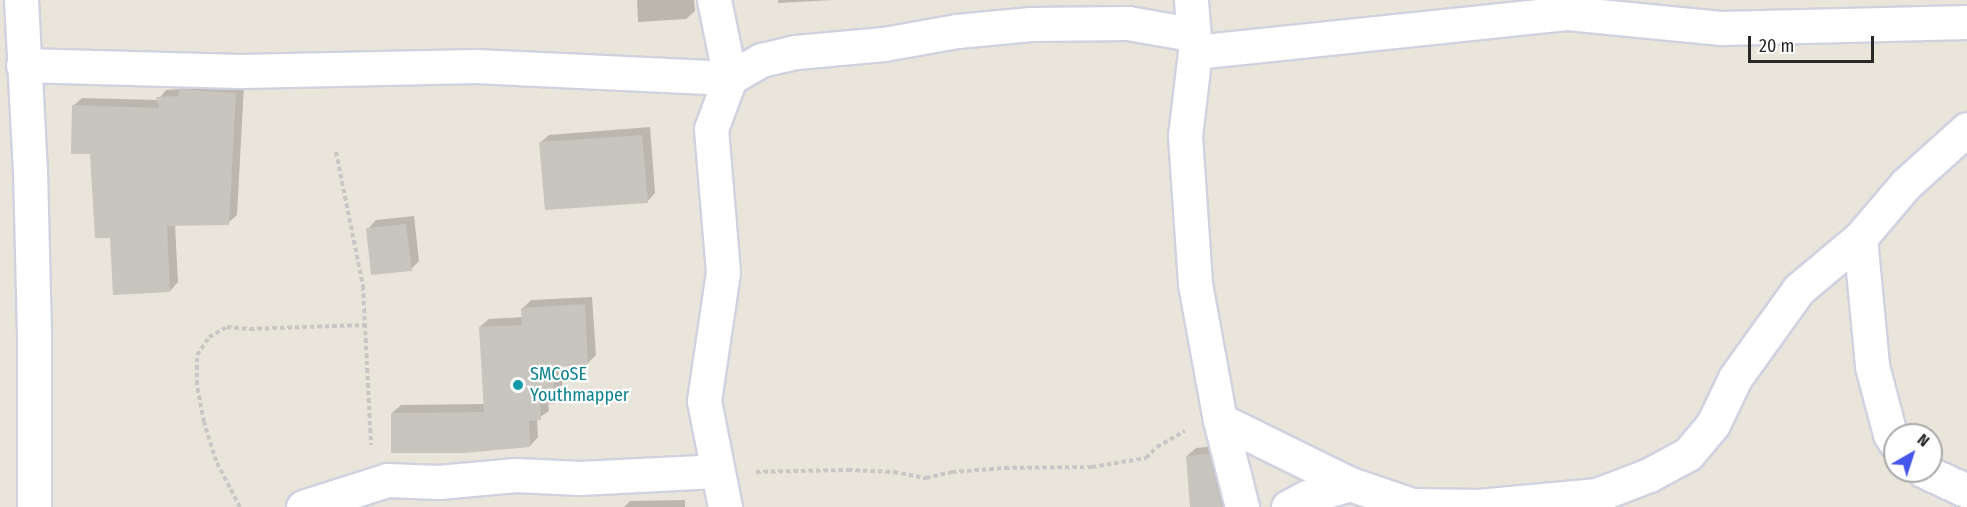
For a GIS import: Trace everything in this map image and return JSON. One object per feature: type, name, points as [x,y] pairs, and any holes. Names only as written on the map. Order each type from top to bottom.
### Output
[{"type":"street","points":[[21,0],[30,170],[34,338],[34,507]]},
{"type":"street","points":[[714,0],[730,78],[711,129],[723,272],[704,401],[716,471],[725,507]]},
{"type":"street","points":[[1191,0],[1193,43],[1185,136],[1195,284],[1220,420],[1242,507]]},
{"type":"street","points":[[23,65],[240,71],[476,66],[730,78],[761,60],[796,52],[884,44],[967,30],[1031,24],[1128,23],[1193,43],[1569,6],[1722,28],[1967,22]]},
{"type":"street","points":[[1220,420],[1350,484],[1412,505],[1478,506],[1597,495],[1649,475],[1688,454],[1713,424],[1735,378],[1799,289],[1860,238],[1906,184],[1967,129]]},
{"type":"street","points":[[1860,238],[1872,366],[1887,423]]},
{"type":"street","points":[[303,507],[387,480],[439,482],[516,475],[580,478],[716,471]]},
{"type":"street","points":[[1943,480],[1967,491]]},
{"type":"street","points":[[1288,507],[1307,496],[1350,484]]},
{"type":"path","points":[[336,152],[363,286],[371,451],[387,480]]},
{"type":"path","points":[[240,507],[216,461],[199,394],[197,355],[209,337],[227,327],[250,329],[364,325]]},
{"type":"path","points":[[716,471],[807,473],[848,470],[894,472],[926,478],[952,472],[1005,468],[1092,467],[1146,458],[1157,447],[1186,430],[1220,420]]},
{"type":"building","points":[[179,89],[236,93],[229,225],[167,226],[170,292],[113,295],[110,238],[95,238],[90,154],[71,154],[72,105],[159,108],[156,97],[178,96]]},
{"type":"building","points":[[642,135],[648,203],[545,210],[539,142]]},
{"type":"building","points":[[406,224],[412,271],[371,275],[366,228]]},
{"type":"building","name":"SMCoSE Youthmapper","points":[[585,304],[588,365],[553,367],[555,404],[540,404],[541,420],[529,421],[530,447],[464,453],[391,453],[391,413],[484,412],[479,327],[522,325],[521,308]]},
{"type":"building","points":[[1209,454],[1222,507],[1190,507],[1186,456]]},
{"type":"place","name":"SMCoSE Youthmapper","points":[[518,385]]}]
